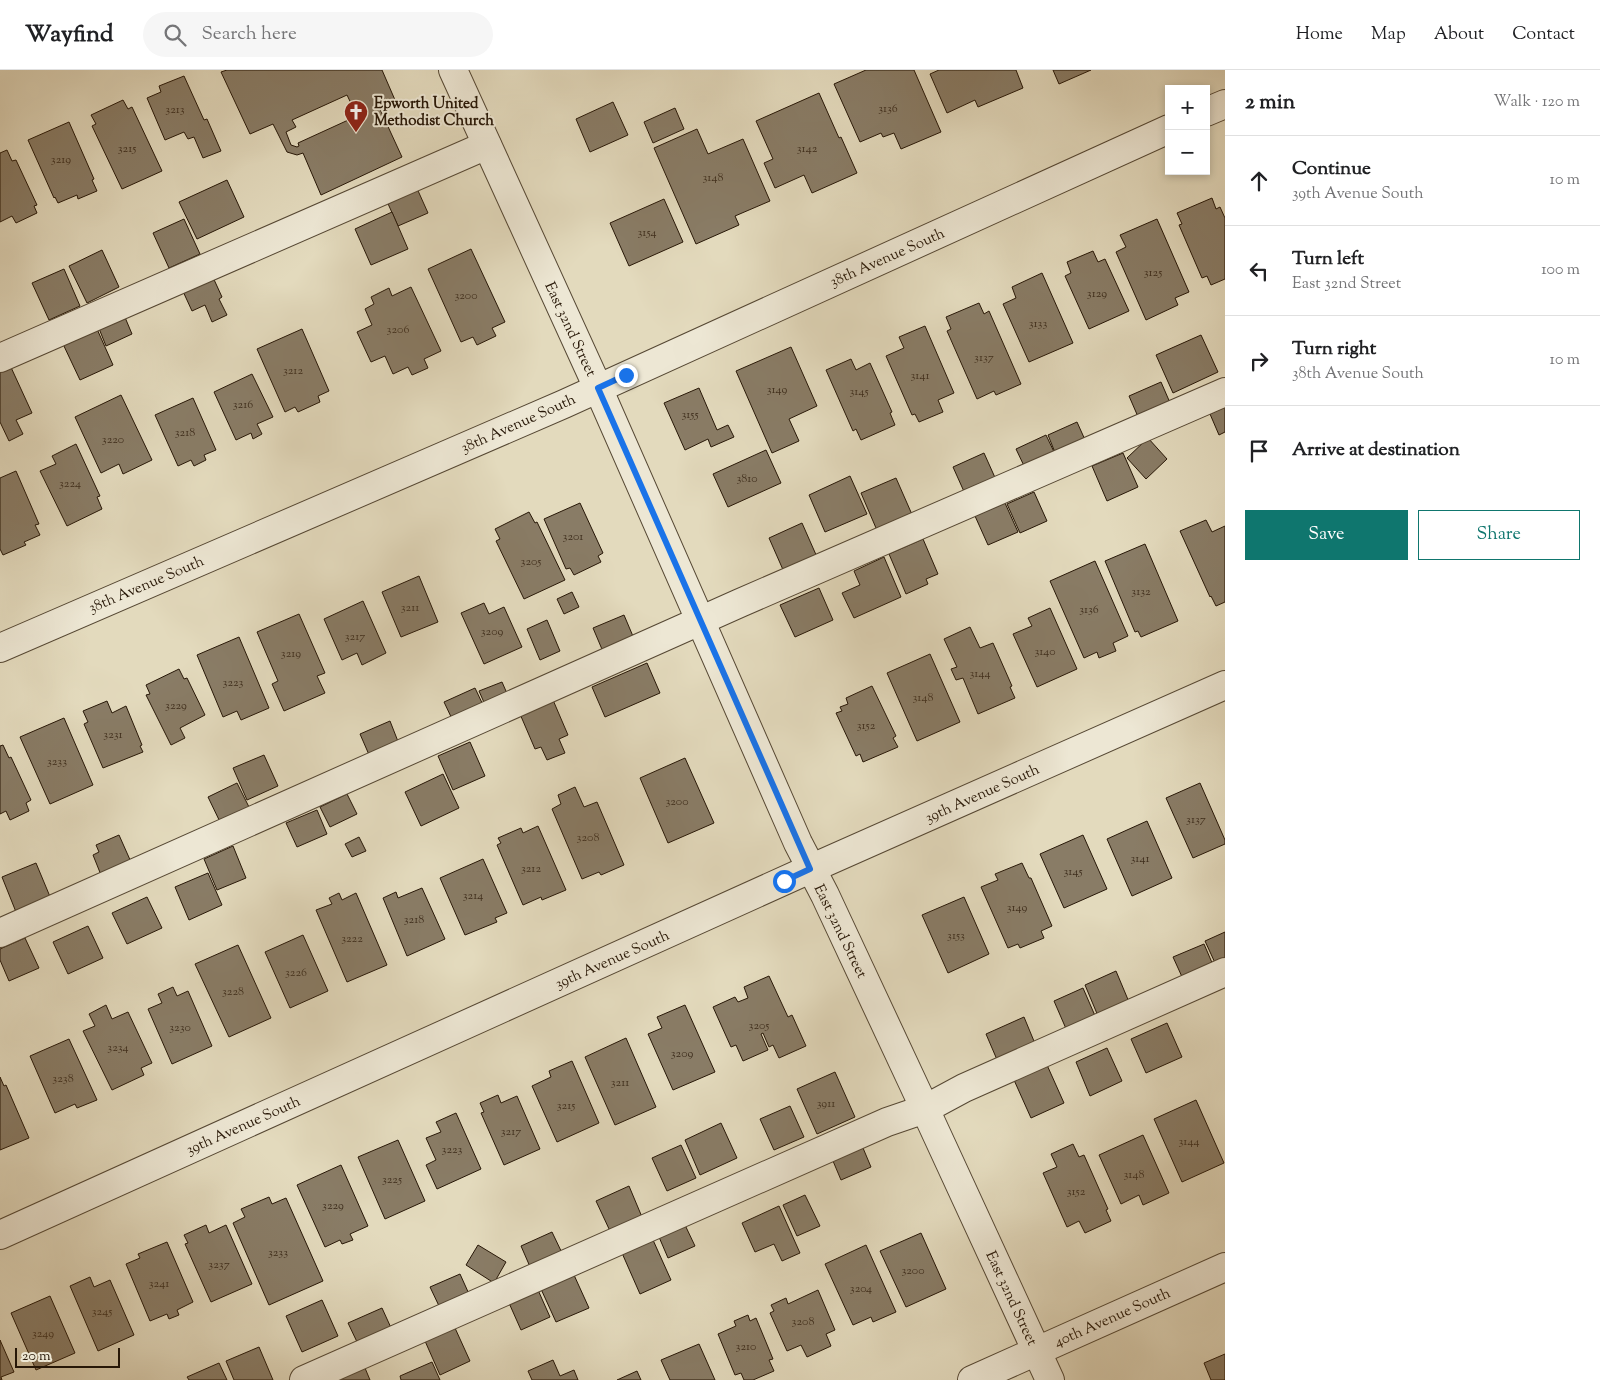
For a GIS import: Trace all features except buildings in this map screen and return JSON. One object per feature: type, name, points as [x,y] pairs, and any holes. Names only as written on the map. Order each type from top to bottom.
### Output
[{"type":"street","name":"East 32nd Street","points":[[453,70],[598,388],[810,869],[925,1109],[1050,1380]]},
{"type":"street","points":[[1210,110],[1225,104]]},
{"type":"street","name":"38th Avenue South","points":[[0,648],[598,388],[1167,130]]},
{"type":"street","points":[[0,358],[487,145]]},
{"type":"street","points":[[0,933],[701,621],[1225,392]]},
{"type":"street","name":"39th Avenue South","points":[[0,1235],[810,869],[1225,685]]},
{"type":"street","points":[[304,1380],[887,1122],[925,1109],[964,1088],[1225,972]]},
{"type":"street","name":"40th Avenue South","points":[[972,1380],[1225,1267]]},
{"type":"place","name":"Epworth United Methodist Church","points":[[356,133]]},
{"type":"route","points":[[626,375],[598,388],[810,869],[784,881]]}]
